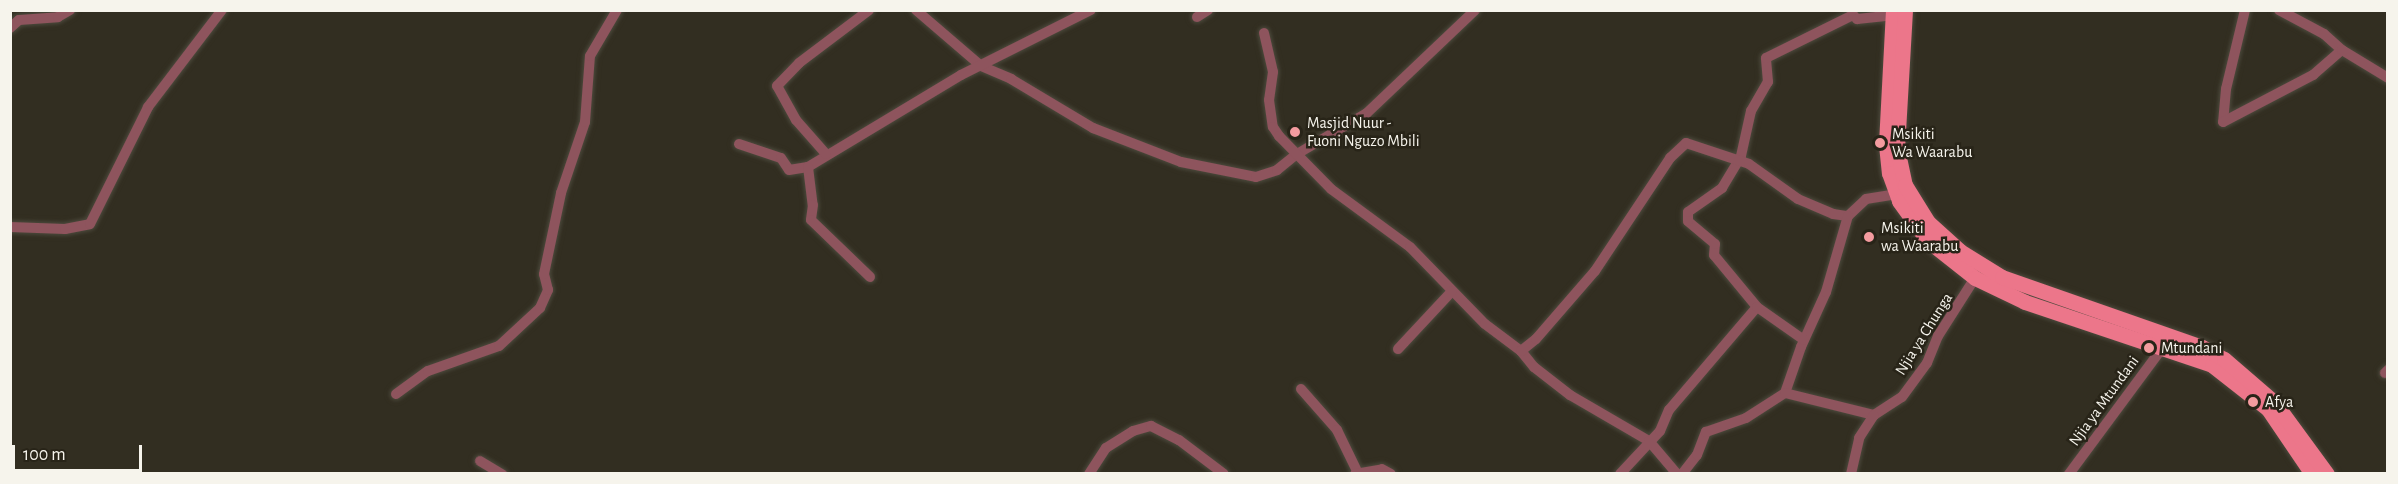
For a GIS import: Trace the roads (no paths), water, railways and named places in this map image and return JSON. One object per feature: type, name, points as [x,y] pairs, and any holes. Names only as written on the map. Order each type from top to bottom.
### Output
[{"type":"main road","points":[[1897,12],[1886,146],[1896,194],[1910,221],[1927,240],[1975,278],[2025,302],[2212,365],[2268,409],[2312,474]]},
{"type":"main road","points":[[1897,12],[1897,148],[1905,185],[1928,222],[1960,251],[2001,277],[2202,347],[2224,359],[2275,403],[2326,474]]},
{"type":"street","points":[[10,28],[19,20],[58,17],[70,10]]},
{"type":"street","points":[[10,227],[66,229],[90,224],[148,107],[222,10]]},
{"type":"street","points":[[396,394],[428,371],[499,346],[540,308],[548,290],[544,274],[561,194],[585,122],[590,56],[617,10]]},
{"type":"street","points":[[825,154],[796,120],[777,86],[799,63],[869,10]]},
{"type":"street","points":[[916,10],[981,66],[1011,79],[1036,98],[1093,128],[1181,162],[1256,177],[1277,170],[1297,154],[1367,113],[1475,10]]},
{"type":"street","points":[[739,144],[781,158],[789,170],[808,167],[825,154],[860,140],[981,66],[1091,10]]},
{"type":"street","points":[[1197,17],[1208,10]]},
{"type":"street","points":[[2245,10],[2226,88],[2223,123],[2313,75],[2342,50]]},
{"type":"street","points":[[2279,10],[2324,34],[2342,50],[2388,78]]},
{"type":"street","points":[[1804,340],[1757,307],[1714,255],[1715,244],[1688,221],[1688,212],[1722,188],[1739,160],[1749,133],[1751,111],[1768,82],[1766,58],[1853,15],[1857,19],[1897,12]]},
{"type":"street","points":[[1264,33],[1273,72],[1269,100],[1273,127],[1297,154],[1330,189],[1410,247],[1503,340],[1521,351],[1570,395],[1649,441],[1677,474]]},
{"type":"street","points":[[1521,351],[1536,339],[1595,271],[1678,148],[1686,143],[1739,160],[1817,210],[1848,216]]},
{"type":"street","points":[[808,167],[813,205],[811,220],[870,277]]},
{"type":"street","points":[[1682,474],[1697,455],[1706,432],[1746,418],[1785,393],[1804,340],[1824,298],[1848,216],[1866,199],[1896,194]]},
{"type":"street","name":"Njia ya Chunga","points":[[1874,415],[1902,397],[1927,363],[1938,336],[1975,278]]},
{"type":"street","points":[[1398,349],[1452,291]]},
{"type":"street","points":[[1620,474],[1660,432],[1664,418],[1713,355],[1757,307]]},
{"type":"street","name":"Njia ya Mtundani","points":[[2069,474],[2163,347]]},
{"type":"street","points":[[1301,389],[1336,430],[1356,472],[1382,469],[1391,474]]},
{"type":"street","points":[[1785,393],[1874,415],[1859,438],[1851,474]]},
{"type":"street","points":[[1089,474],[1106,448],[1133,431],[1151,426],[1179,440],[1224,474]]},
{"type":"street","points":[[480,461],[502,474]]},
{"type":"place","name":"Masjid Nuur - Fuoni Nguzo Mbili","points":[[1295,132]]},
{"type":"place","name":"Msikiti Wa Waarabu","points":[[1880,143]]},
{"type":"place","name":"Msikiti wa Waarabu","points":[[1869,237]]},
{"type":"place","name":"Mtundani","points":[[2149,348]]},
{"type":"place","name":"Afya","points":[[2253,402]]}]
